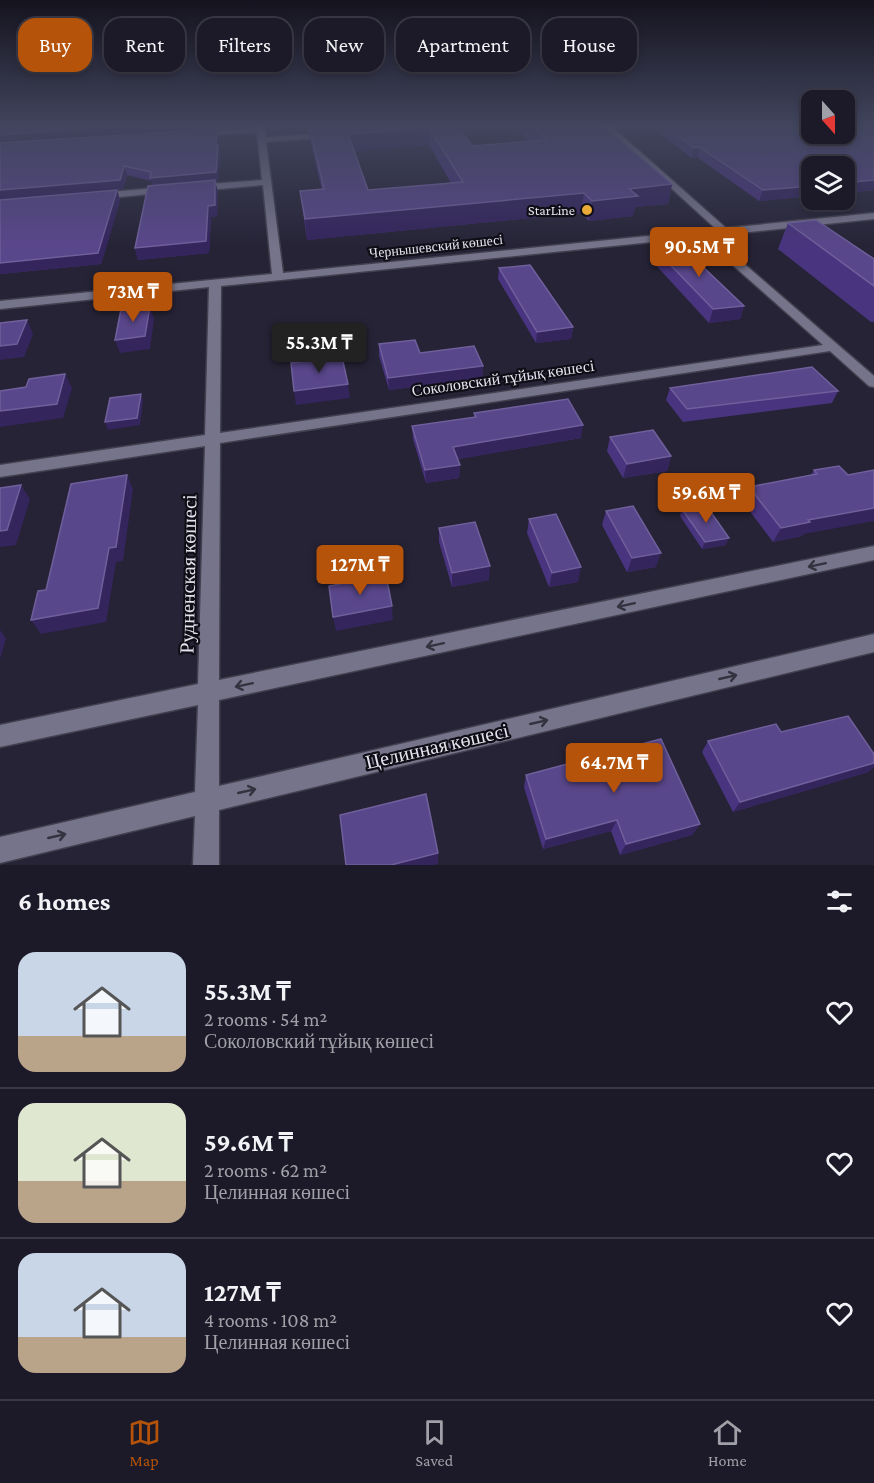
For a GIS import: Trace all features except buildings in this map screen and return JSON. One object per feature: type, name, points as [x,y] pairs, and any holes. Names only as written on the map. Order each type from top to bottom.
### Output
[{"type":"street","points":[[265,165],[278,276]]},
{"type":"street","points":[[650,165],[725,232]]},
{"type":"street","points":[[186,189],[267,182]]},
{"type":"street","points":[[93,197],[174,190]]},
{"type":"street","name":"Чернышевский көшесі","points":[[0,305],[874,216]]},
{"type":"street","points":[[704,234],[874,382]]},
{"type":"street","name":"Рудненская көшесі","points":[[206,865],[215,283]]},
{"type":"street","name":"Соколовский тұйық көшесі","points":[[0,471],[834,347]]},
{"type":"street","points":[[0,736],[874,553]]},
{"type":"street","name":"Целинная көшесі","points":[[0,850],[874,643]]},
{"type":"place","name":"StarLine","points":[[587,210]]}]
